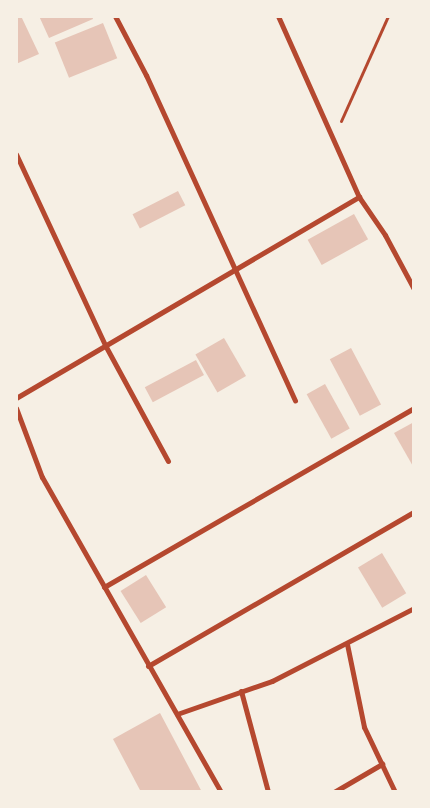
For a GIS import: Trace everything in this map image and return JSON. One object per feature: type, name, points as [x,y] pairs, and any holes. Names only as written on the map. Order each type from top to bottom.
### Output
[{"type":"street","points":[[115,16],[193,176],[233,271],[294,401]]},
{"type":"street","points":[[278,16],[334,136],[359,197],[385,235],[414,289]]},
{"type":"street","points":[[16,154],[105,345],[168,461]]},
{"type":"street","points":[[16,398],[359,197]]},
{"type":"street","points":[[16,408],[42,477],[220,792]]},
{"type":"street","points":[[104,587],[414,408]]},
{"type":"street","points":[[148,666],[414,512]]},
{"type":"street","points":[[177,714],[272,681],[414,608]]},
{"type":"street","points":[[347,644],[364,727],[395,792]]},
{"type":"street","points":[[241,691],[268,792]]},
{"type":"street","points":[[334,792],[382,764]]},
{"type":"path","points":[[334,136],[388,16]]},
{"type":"building","points":[[16,16],[21,16],[39,54],[16,64]]},
{"type":"building","points":[[39,16],[92,16],[93,19],[49,38]]},
{"type":"building","points":[[103,23],[117,58],[69,78],[55,42]]},
{"type":"building","points":[[178,191],[185,205],[140,228],[133,214]]},
{"type":"building","points":[[354,214],[368,239],[322,265],[308,240]]},
{"type":"building","points":[[224,338],[246,376],[217,393],[195,354]]},
{"type":"building","points":[[351,348],[381,405],[360,416],[330,359]]},
{"type":"building","points":[[196,360],[204,375],[153,402],[145,387]]},
{"type":"building","points":[[325,384],[350,429],[331,439],[307,394]]},
{"type":"building","points":[[414,422],[414,468],[394,433]]},
{"type":"building","points":[[382,553],[406,593],[382,608],[358,567]]},
{"type":"building","points":[[146,575],[166,607],[141,623],[121,591]]},
{"type":"building","points":[[160,713],[202,792],[141,792],[113,739]]}]
